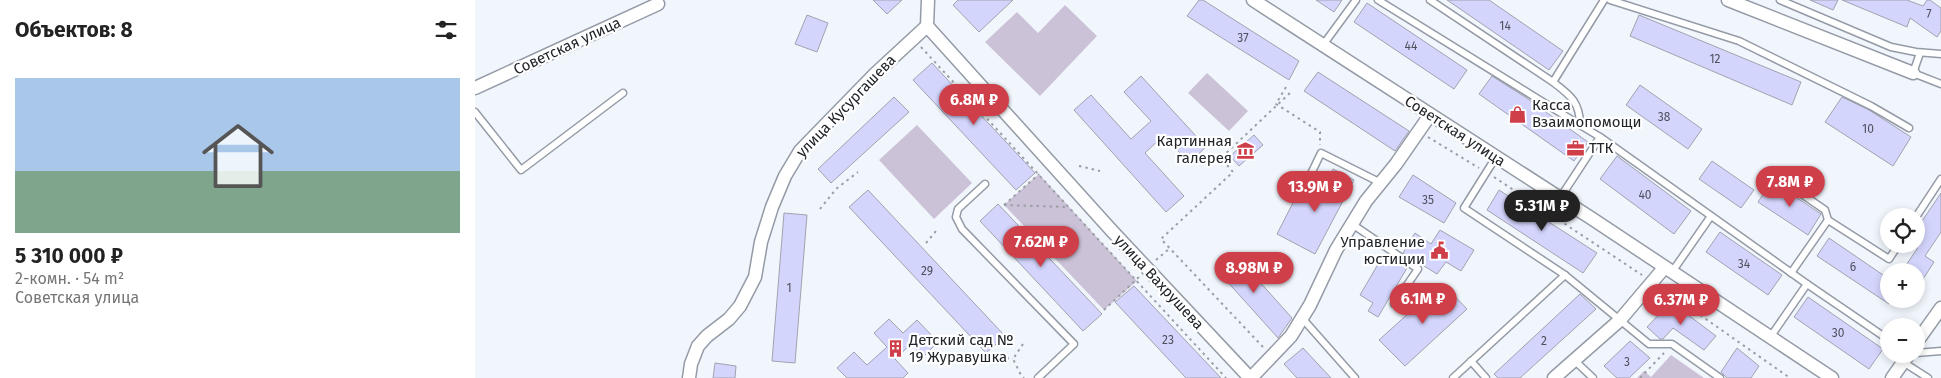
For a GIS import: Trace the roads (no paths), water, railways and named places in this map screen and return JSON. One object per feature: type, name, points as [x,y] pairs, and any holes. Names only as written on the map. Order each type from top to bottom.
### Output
[{"type":"street","points":[[927,26],[928,0]]},
{"type":"street","name":"Советская улица","points":[[1253,0],[1560,198],[1832,378]]},
{"type":"street","points":[[1728,0],[1913,73]]},
{"type":"street","name":"Советская улица","points":[[475,88],[658,4]]},
{"type":"street","name":"улица Кусургашева","points":[[689,378],[691,364],[698,346],[740,306],[755,277],[761,242],[772,207],[785,176],[800,151],[875,74],[927,26]]},
{"type":"street","name":"улица Вахрушева","points":[[927,26],[1146,268],[1250,378]]},
{"type":"street","points":[[1250,378],[1291,336],[1336,250],[1366,201],[1396,164],[1430,115]]},
{"type":"street","points":[[1554,378],[1620,320],[1653,281],[1668,270]]},
{"type":"street","points":[[1925,330],[1941,308]]},
{"type":"street","points":[[1892,378],[1902,363]]},
{"type":"lane","points":[[1323,45],[1356,0]]},
{"type":"lane","points":[[1378,0],[1600,137],[1880,334]]},
{"type":"lane","points":[[1430,0],[1572,96],[1580,113],[1580,125]]},
{"type":"lane","points":[[1553,82],[1604,0]]},
{"type":"lane","points":[[1610,0],[1739,41],[1871,106],[1909,128]]},
{"type":"lane","points":[[1780,0],[1891,48],[1941,54]]},
{"type":"lane","points":[[1920,52],[1913,73],[1941,84]]},
{"type":"lane","points":[[475,112],[521,170],[623,93]]},
{"type":"lane","points":[[1560,198],[1600,137]]},
{"type":"lane","points":[[1308,180],[1321,153],[1381,183]]},
{"type":"lane","points":[[1496,157],[1464,208],[1565,275],[1649,344],[1672,344],[1720,378]]},
{"type":"lane","points":[[1770,172],[1825,210],[1828,220],[1889,259],[1893,253]]},
{"type":"lane","points":[[1922,208],[1941,179]]},
{"type":"lane","points":[[985,184],[958,209],[956,217],[962,229],[1074,344],[1038,378]]},
{"type":"lane","points":[[1668,270],[1711,216]]},
{"type":"lane","points":[[1791,273],[1828,220]]},
{"type":"lane","points":[[1352,224],[1418,269],[1394,304]]},
{"type":"lane","points":[[1453,378],[1565,275]]},
{"type":"lane","points":[[1771,336],[1807,284]]},
{"type":"lane","points":[[1302,318],[1355,378]]},
{"type":"lane","points":[[1925,352],[1941,351]]},
{"type":"lane","points":[[1575,360],[1593,378]]},
{"type":"lane","points":[[1471,361],[1486,378]]},
{"type":"lane","points":[[1912,363],[1928,378]]},
{"type":"place","name":"Касса Взаимопомощи","points":[[1518,114]]},
{"type":"place","name":"ТТК","points":[[1575,148]]},
{"type":"place","name":"Картинная галерея","points":[[1246,150]]},
{"type":"place","name":"Управление юстиции","points":[[1439,251]]},
{"type":"place","name":"Детский сад № 19 Журавушка","points":[[895,349]]}]
